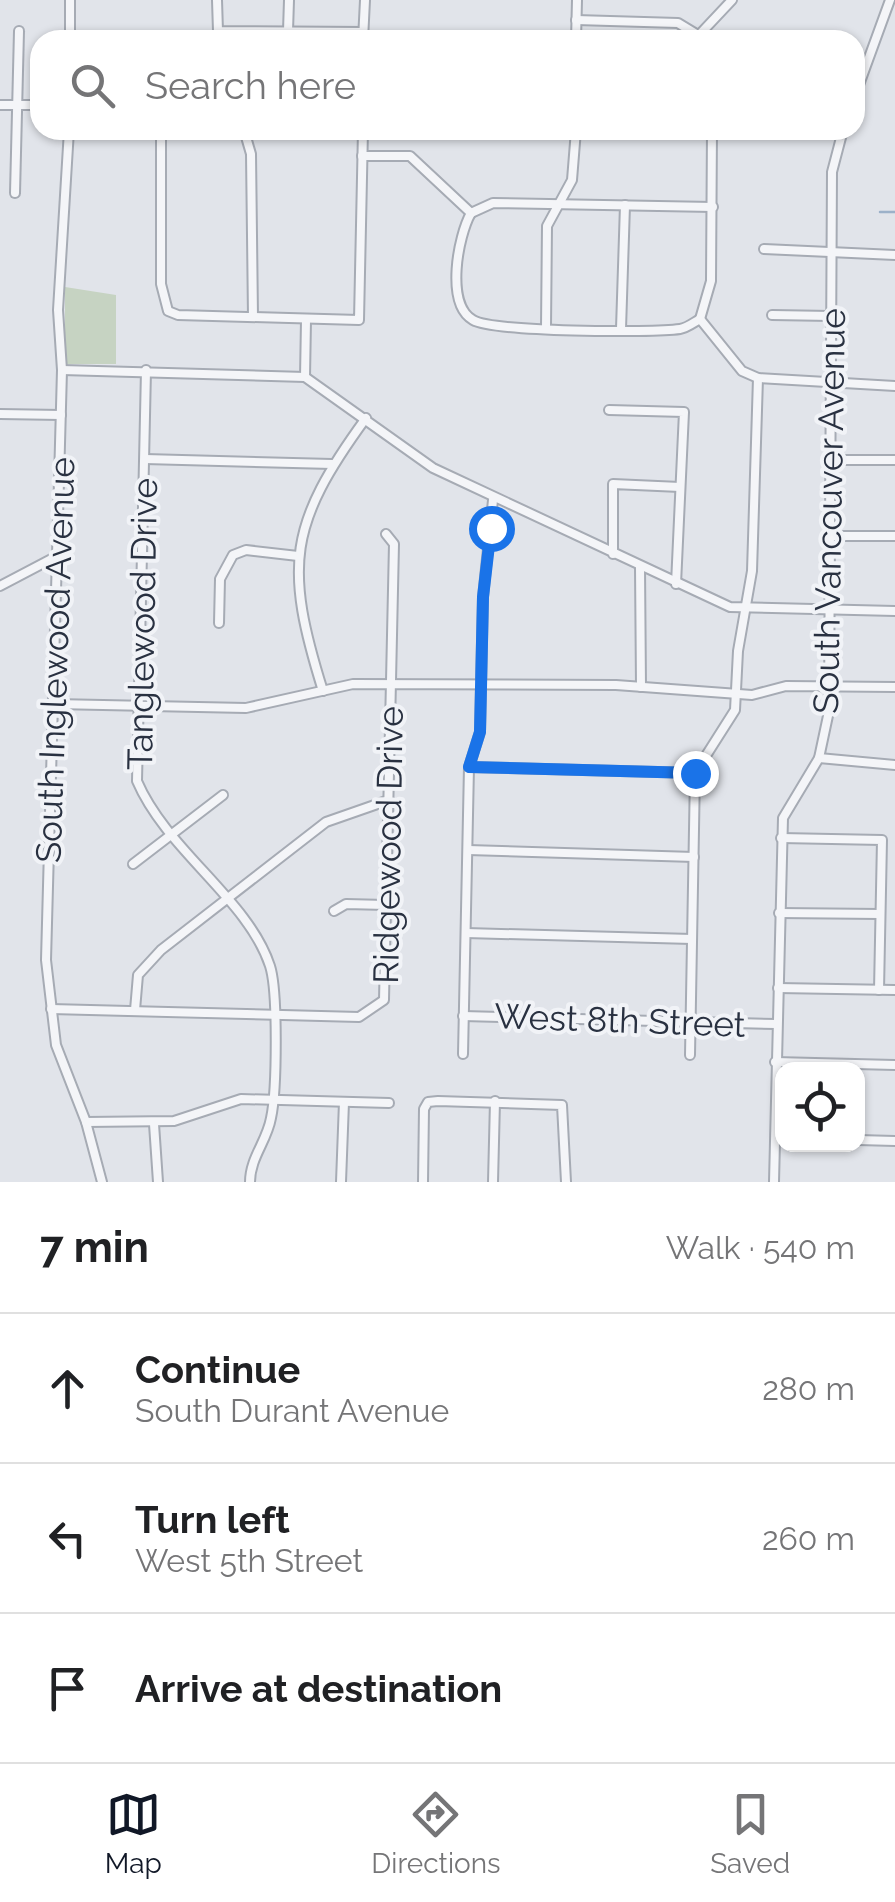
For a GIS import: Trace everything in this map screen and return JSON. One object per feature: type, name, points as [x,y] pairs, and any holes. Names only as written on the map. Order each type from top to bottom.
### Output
[{"type":"street","points":[[70,0],[70,30]]},
{"type":"street","points":[[217,0],[218,30]]},
{"type":"street","points":[[288,30],[289,0]]},
{"type":"street","points":[[363,30],[365,0]]},
{"type":"street","points":[[576,30],[577,0]]},
{"type":"street","points":[[710,30],[732,0]]},
{"type":"street","points":[[865,69],[890,0]]},
{"type":"street","points":[[576,20],[678,22],[691,30]]},
{"type":"street","points":[[15,192],[19,31]]},
{"type":"street","points":[[0,104],[30,105]]},
{"type":"street","name":"South Inglewood Avenue","points":[[68,140],[58,310],[62,370],[59,554],[46,960],[56,1046],[86,1122],[102,1182]]},
{"type":"street","points":[[162,140],[161,284],[168,311],[178,315],[306,320],[359,320],[362,140]]},
{"type":"street","points":[[247,140],[251,154],[254,317]]},
{"type":"street","points":[[546,327],[547,226],[575,168],[576,140]]},
{"type":"street","points":[[712,140],[712,207],[711,281],[700,319],[683,329],[500,328],[472,320],[460,304],[460,232],[471,213],[493,203],[712,207]]},
{"type":"street","name":"South Vancouver Avenue","points":[[775,1062],[781,838],[789,801],[819,758],[829,711],[832,172],[840,140]]},
{"type":"street","points":[[362,156],[410,156],[471,213]]},
{"type":"street","points":[[621,329],[624,205]]},
{"type":"street","points":[[764,249],[895,255]]},
{"type":"street","points":[[772,316],[831,316]]},
{"type":"street","points":[[700,319],[742,371],[758,378],[895,386]]},
{"type":"street","points":[[304,377],[306,320]]},
{"type":"street","points":[[62,370],[304,377],[433,468],[493,500],[730,607],[895,611]]},
{"type":"street","name":"Tanglewood Drive","points":[[146,370],[137,782],[150,810],[171,837],[254,932],[271,968],[271,1121],[252,1163],[250,1182]]},
{"type":"street","points":[[690,1054],[695,773],[728,727],[736,694],[752,571],[758,378]]},
{"type":"street","points":[[609,410],[684,412],[676,584]]},
{"type":"street","points":[[0,414],[61,416]]},
{"type":"street","points":[[323,691],[302,624],[296,588],[298,556],[304,519],[332,464],[366,418]]},
{"type":"street","points":[[145,459],[332,464]]},
{"type":"street","points":[[832,460],[895,460]]},
{"type":"street","points":[[613,554],[612,484],[680,488]]},
{"type":"street","points":[[463,1054],[469,767],[480,732],[483,597],[493,500]]},
{"type":"street","name":"Ridgewood Drive","points":[[51,1009],[360,1017],[384,1000],[394,544],[386,534]]},
{"type":"street","points":[[830,536],[895,536]]},
{"type":"street","points":[[219,623],[220,579],[233,555],[246,550],[298,556]]},
{"type":"street","points":[[0,586],[59,554]]},
{"type":"street","points":[[640,567],[641,688]]},
{"type":"street","points":[[55,704],[246,708],[353,684],[482,682],[736,694],[829,685],[895,687]]},
{"type":"street","points":[[819,758],[895,764]]},
{"type":"street","points":[[469,767],[695,773]]},
{"type":"street","points":[[133,864],[223,794]]},
{"type":"street","points":[[135,1010],[138,975],[160,950],[326,822],[389,800]]},
{"type":"street","points":[[781,838],[882,840],[879,990]]},
{"type":"street","points":[[468,850],[694,856]]},
{"type":"street","points":[[334,911],[346,904],[386,905]]},
{"type":"street","points":[[780,912],[880,914]]},
{"type":"street","points":[[466,932],[692,939]]},
{"type":"street","points":[[778,988],[895,990]]},
{"type":"street","name":"West 8th Street","points":[[464,1016],[776,1024]]},
{"type":"street","name":"West 8th Street","points":[[865,1064],[895,1065]]},
{"type":"street","points":[[86,1122],[154,1124],[187,1118],[231,1100],[390,1103]]},
{"type":"street","points":[[342,1182],[344,1102]]},
{"type":"street","points":[[423,1182],[428,1102],[562,1105],[566,1182]]},
{"type":"street","points":[[494,1182],[495,1102]]},
{"type":"street","points":[[154,1124],[158,1182]]},
{"type":"street","points":[[865,1140],[895,1141]]},
{"type":"street","name":"South Vancouver Avenue","points":[[774,1182],[777,1152]]},
{"type":"green space","points":[[65,287],[116,295],[116,364],[65,364]]},
{"type":"waterway","points":[[880,212],[895,212]]},
{"type":"route","points":[[491,528],[483,597],[480,732],[471,750],[469,767],[695,773]]}]
